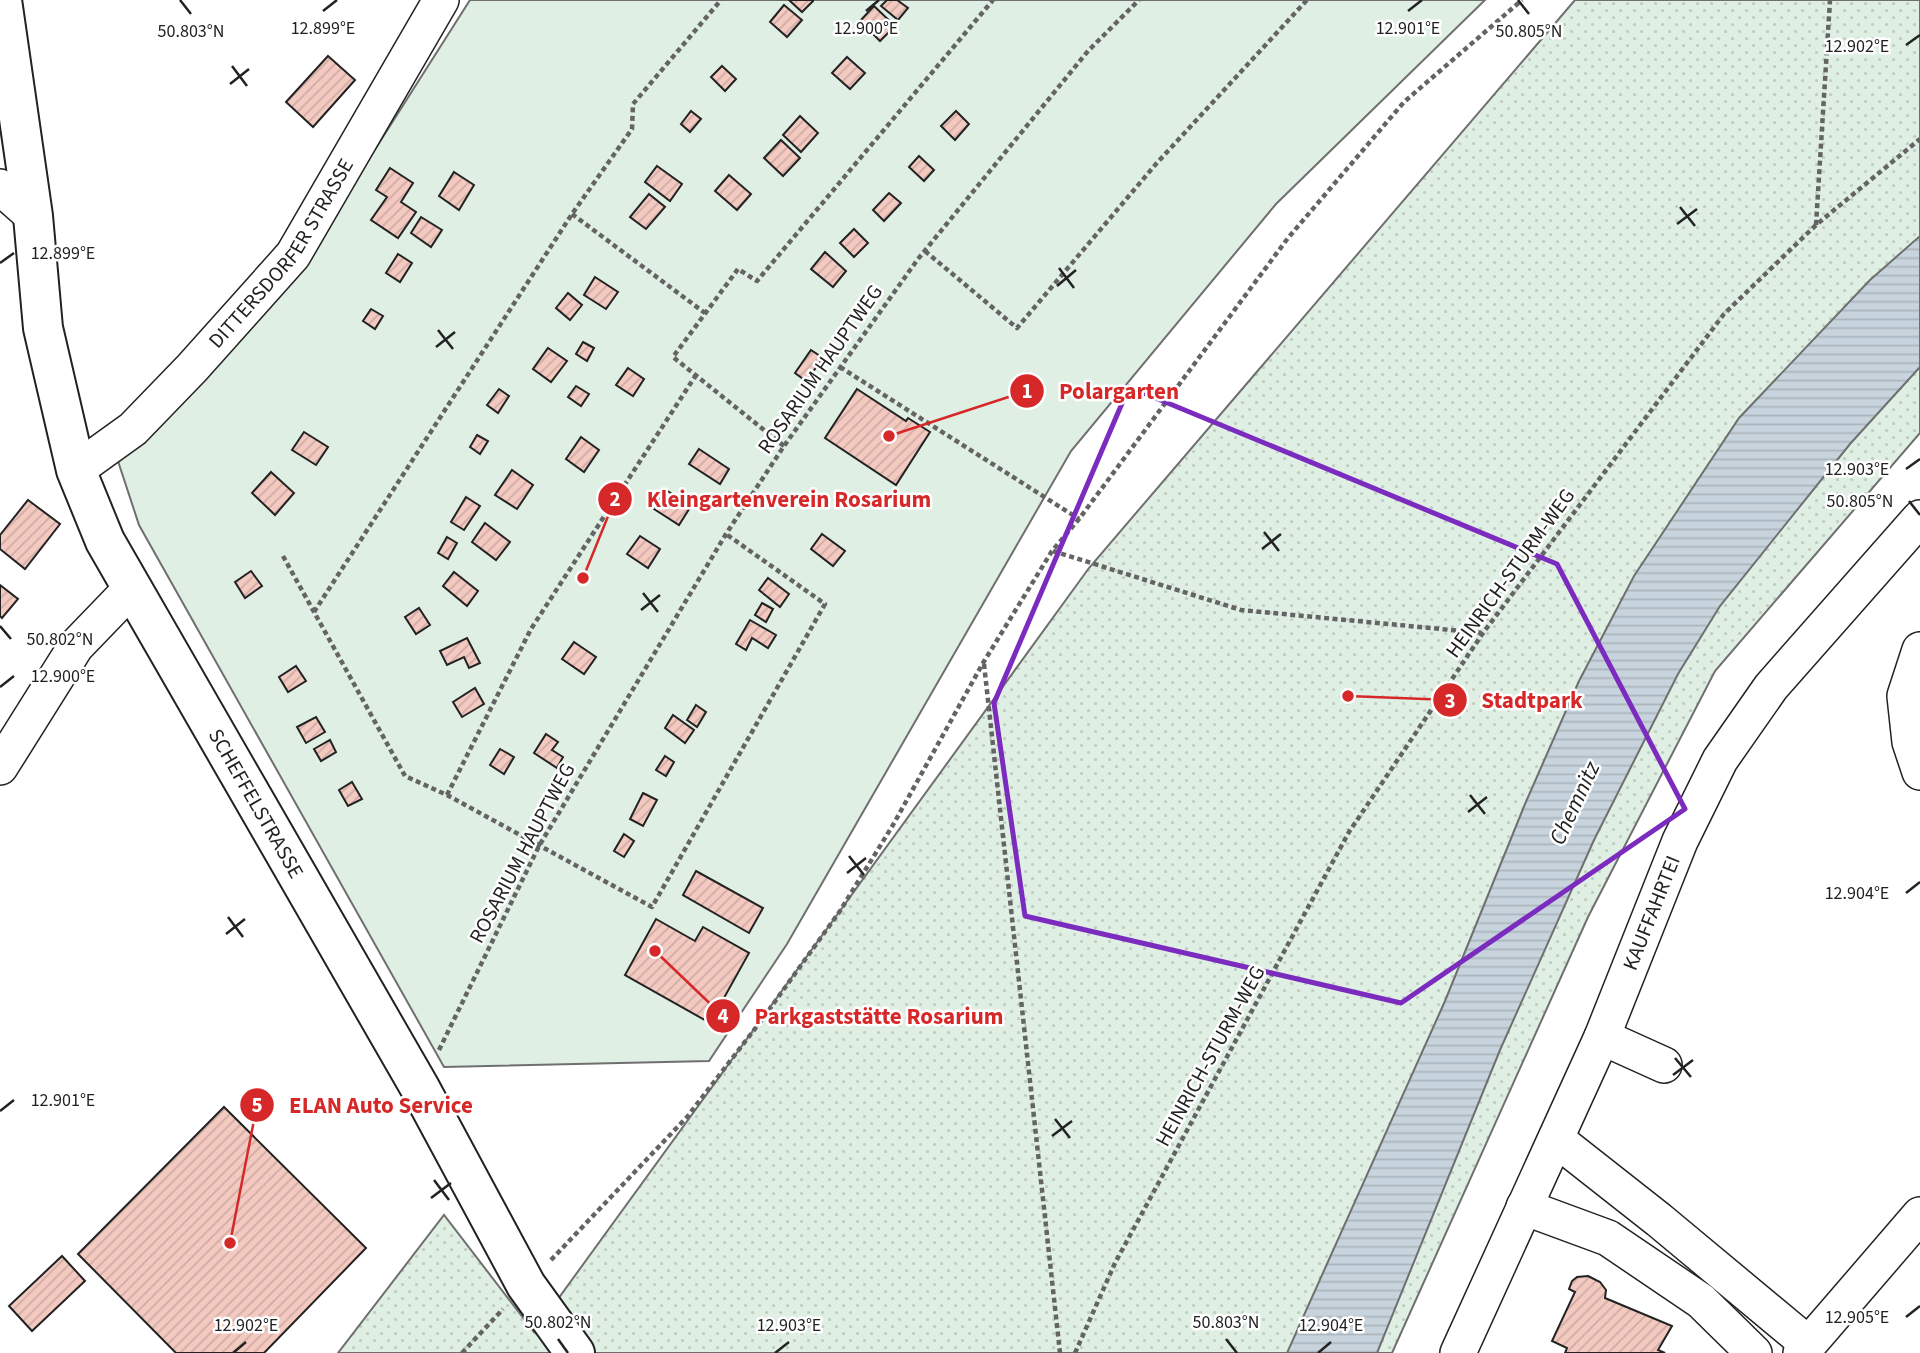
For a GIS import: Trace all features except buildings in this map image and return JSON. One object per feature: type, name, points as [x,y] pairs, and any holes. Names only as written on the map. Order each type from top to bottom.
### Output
[{"type":"main road","name":"SCHEFFELSTRASSE","points":[[2,0],[33,216],[43,328],[76,470],[105,541],[420,1088],[526,1286],[575,1353]]},
{"type":"street","name":"DITTERSDORFER STRASSE","points":[[76,470],[133,429],[192,368],[293,255],[441,0]]},
{"type":"street","points":[[0,187],[33,216]]},
{"type":"street","name":"KAUFFAHRTEI","points":[[1458,1353],[1602,1037],[1679,841],[1720,760],[1771,687],[1920,518]]},
{"type":"street","points":[[0,767],[76,646],[131,589]]},
{"type":"street","points":[[1920,650],[1905,696],[1910,742],[1920,772]]},
{"type":"street","points":[[1602,1037],[1664,1065]]},
{"type":"street","points":[[1556,1139],[1659,1220],[1805,1349],[1920,1215]]},
{"type":"street","points":[[1524,1207],[1608,1238],[1701,1301],[1754,1353]]},
{"type":"path","points":[[314,612],[572,214],[632,129],[633,104],[721,0]]},
{"type":"path","points":[[784,446],[673,356],[738,269],[757,281],[993,0]]},
{"type":"path","name":"ROSARIUM HAUPTWEG","points":[[420,1088],[539,846],[726,534],[784,446],[925,251],[1088,51],[1139,0]]},
{"type":"path","points":[[925,251],[1017,328],[1156,164],[1307,0]]},
{"type":"path","points":[[462,1353],[687,1116],[761,1021],[840,911],[894,825],[984,663],[1052,551],[1079,519],[1297,227],[1404,102],[1522,0]]},
{"type":"path","points":[[1816,225],[1830,0]]},
{"type":"path","name":"HEINRICH-STURM-WEG","points":[[1075,1353],[1115,1263],[1349,832],[1483,634],[1724,314],[1816,225],[1920,139]]},
{"type":"path","points":[[572,214],[705,313]]},
{"type":"path","points":[[840,367],[1079,519]]},
{"type":"path","points":[[447,795],[531,629],[696,375]]},
{"type":"path","points":[[284,556],[405,776],[447,795],[652,907],[825,604],[726,534]]},
{"type":"path","points":[[1052,551],[1241,610],[1483,634]]},
{"type":"path","points":[[984,663],[1060,1353]]},
{"type":"highlighted area","points":[[1129,387],[1557,564],[1685,809],[1401,1003],[1025,916],[994,703]]},
{"type":"green space","points":[[470,0],[1485,0],[1276,204],[1071,451],[787,944],[709,1061],[444,1067],[139,525],[116,455],[299,269]]},
{"type":"green space","points":[[1575,0],[1920,0],[1920,433],[1715,671],[1588,917],[1392,1353],[338,1353],[444,1215],[534,1332],[1089,568]]},
{"type":"water","name":"Chemnitz","points":[[1920,236],[1920,367],[1850,444],[1720,606],[1678,674],[1594,840],[1500,1050],[1377,1353],[1287,1353],[1445,1001],[1525,804],[1579,681],[1634,576],[1739,418],[1870,280]]},
{"type":"place","name":"Polargarten","points":[[889,436]]},
{"type":"place","name":"Kleingartenverein Rosarium","points":[[583,578]]},
{"type":"place","name":"Stadtpark","points":[[1348,696]]},
{"type":"place","name":"Parkgaststätte Rosarium","points":[[655,951]]},
{"type":"place","name":"ELAN Auto Service","points":[[230,1243]]}]
